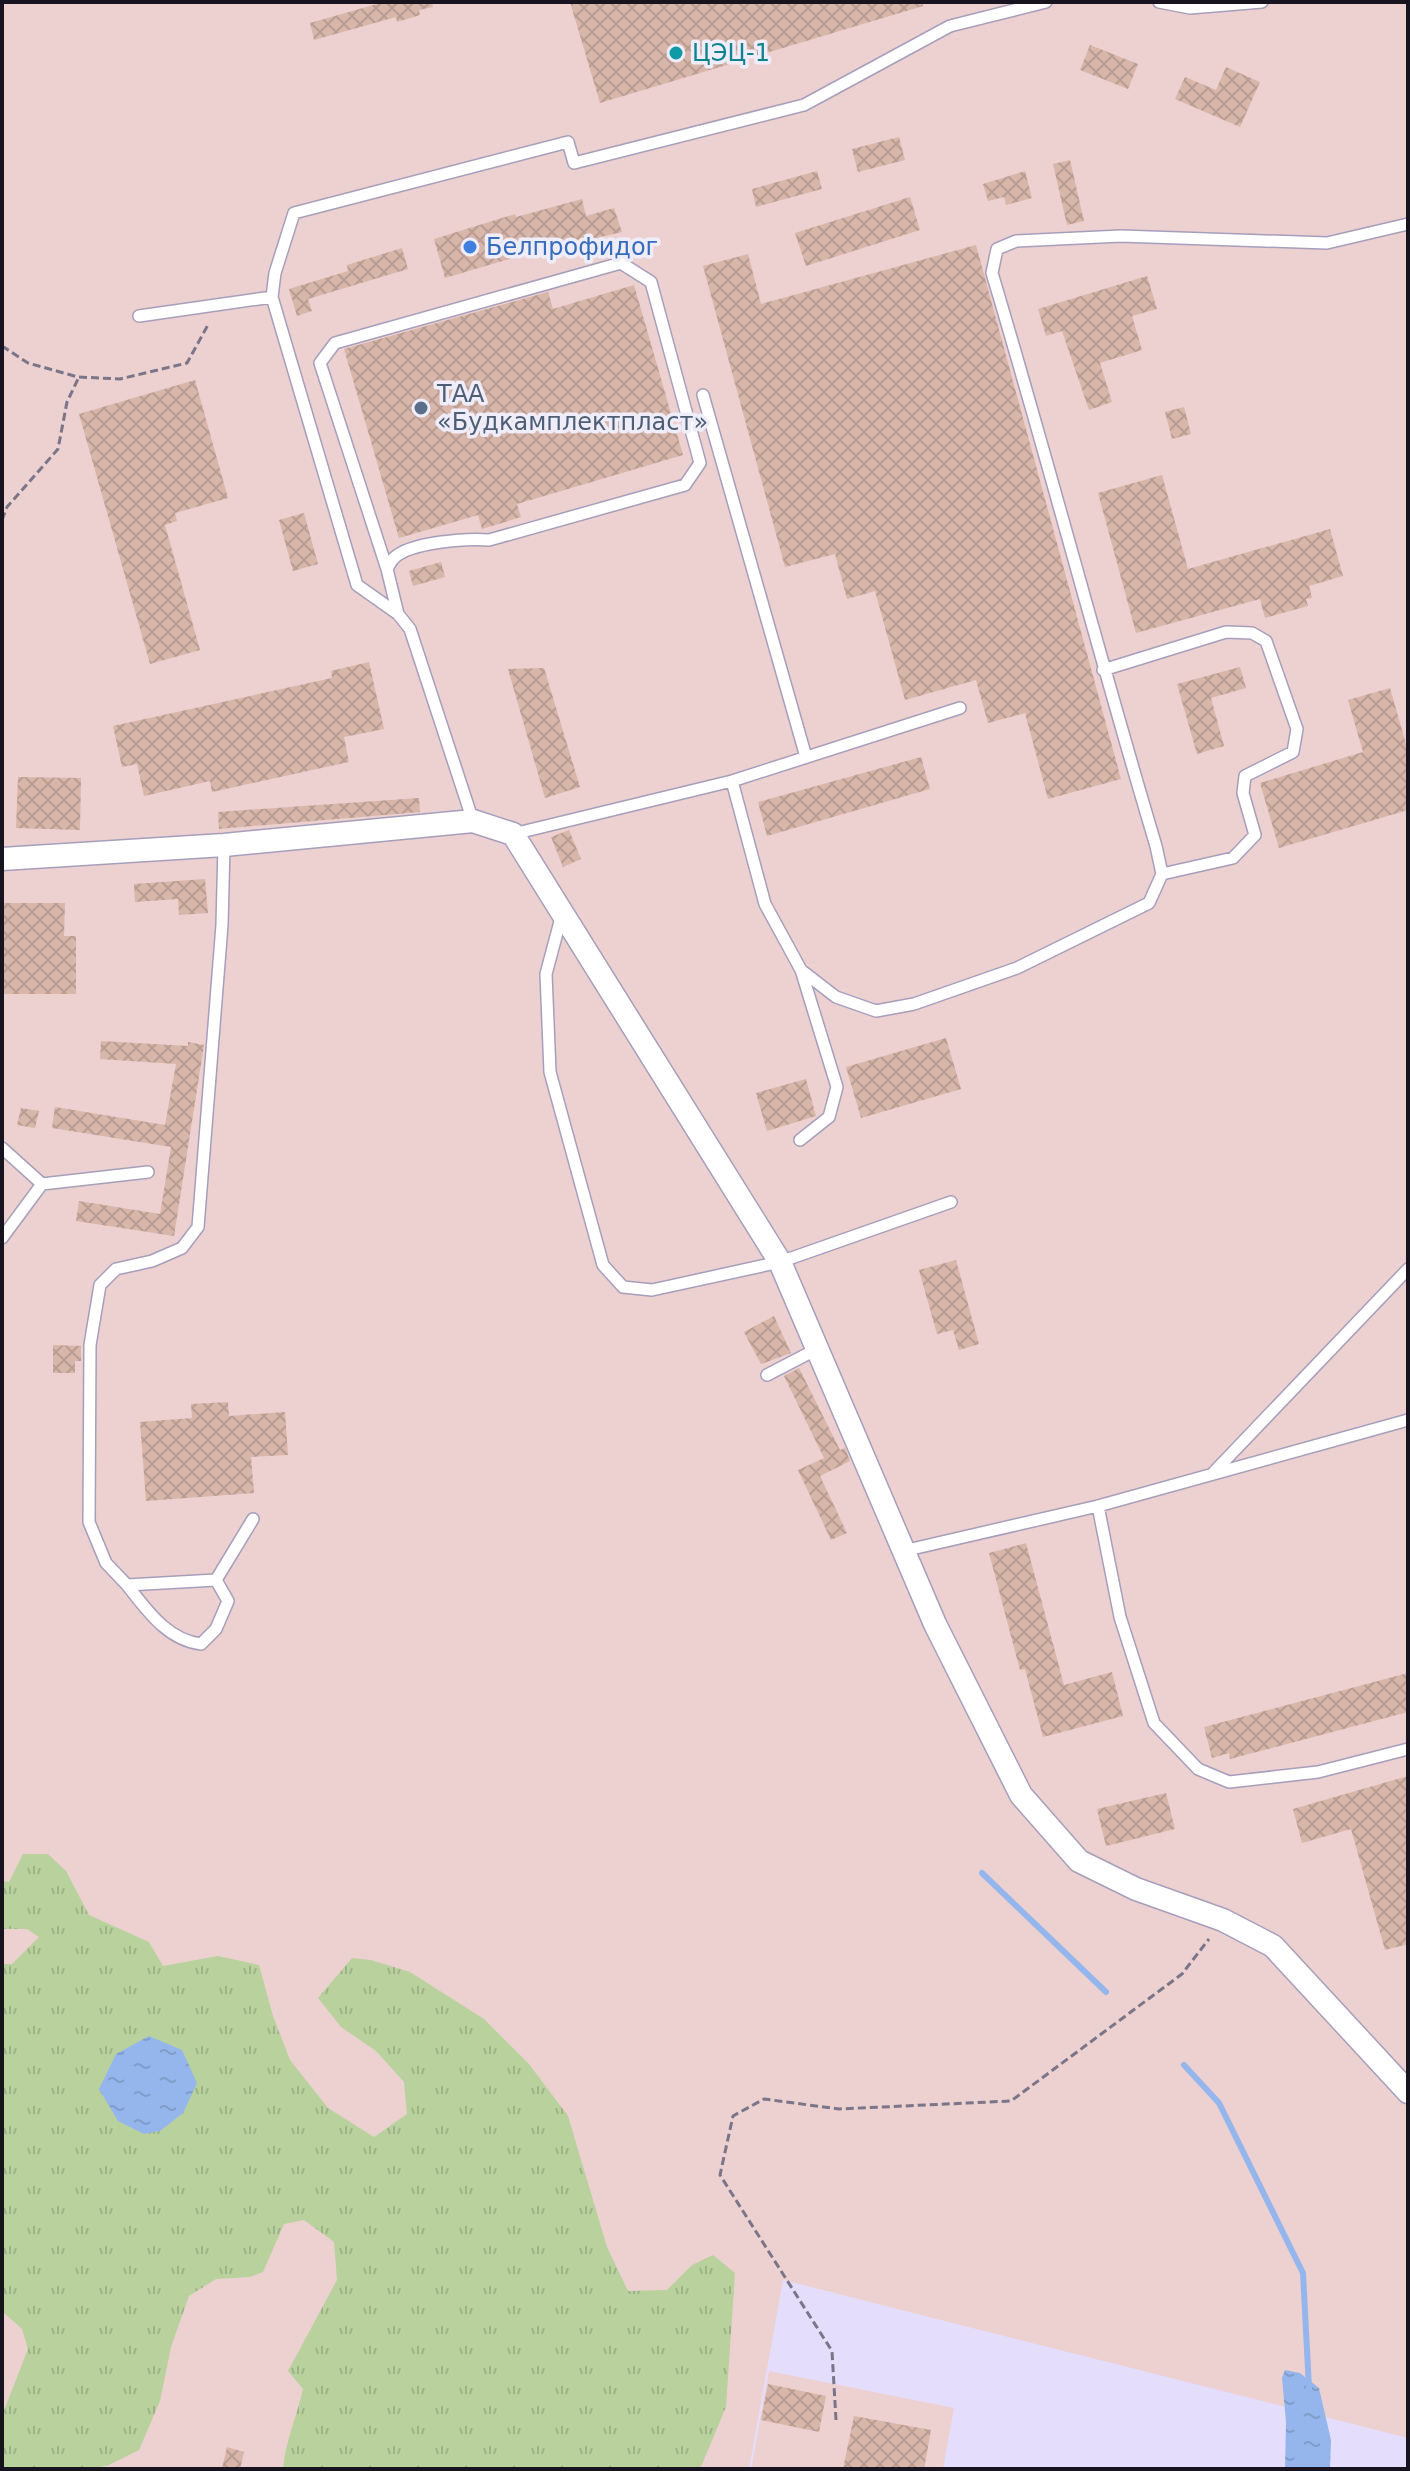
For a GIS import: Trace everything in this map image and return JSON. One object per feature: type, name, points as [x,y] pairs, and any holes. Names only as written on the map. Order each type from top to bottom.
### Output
[{"type":"street","points":[[2,859],[224,845],[473,821],[513,834],[780,1262],[935,1624],[1021,1795],[1079,1861],[1136,1889],[1223,1920],[1273,1946],[1408,2092]]},
{"type":"lane","points":[[473,821],[410,629],[398,614],[357,585],[272,297],[275,273],[294,213],[568,142],[574,163],[804,105],[950,26],[1046,2]]},
{"type":"lane","points":[[1159,2],[1190,8],[1262,2]]},
{"type":"lane","points":[[801,970],[836,997],[876,1011],[914,1004],[1017,968],[1149,903],[1162,874],[1103,670],[1042,440],[992,273],[997,249],[1016,241],[1121,236],[1327,243],[1408,224]]},
{"type":"lane","points":[[387,569],[394,558],[408,550],[470,539],[489,540],[685,485],[700,463],[651,282],[621,263],[335,343],[320,363],[387,569],[398,614]]},
{"type":"lane","points":[[139,316],[272,297]]},
{"type":"lane","points":[[703,395],[806,757]]},
{"type":"lane","points":[[1103,670],[1226,632],[1252,633],[1266,641],[1297,729],[1293,752],[1245,776],[1243,793],[1255,835],[1233,858],[1162,874]]},
{"type":"lane","points":[[513,834],[732,781],[960,708]]},
{"type":"lane","points":[[732,781],[765,904],[801,970],[837,1087],[829,1117],[800,1140]]},
{"type":"lane","points":[[216,1580],[228,1601],[216,1629],[201,1644],[185,1642],[158,1623],[106,1563],[89,1522],[90,1345],[100,1285],[116,1269],[152,1261],[182,1248],[198,1227],[222,925],[224,845]]},
{"type":"lane","points":[[562,913],[546,974],[550,1072],[603,1265],[623,1287],[652,1290],[780,1262],[951,1202]]},
{"type":"lane","points":[[2,1148],[42,1184]]},
{"type":"lane","points":[[2,1238],[42,1184],[148,1172]]},
{"type":"lane","points":[[1212,1474],[1408,1269]]},
{"type":"lane","points":[[767,1375],[817,1349]]},
{"type":"lane","points":[[903,1551],[1098,1506],[1408,1420]]},
{"type":"lane","points":[[1098,1506],[1120,1617],[1154,1723],[1198,1769],[1229,1782],[1318,1772],[1408,1749]]},
{"type":"lane","points":[[216,1580],[253,1519]]},
{"type":"lane","points":[[127,1585],[216,1580]]},
{"type":"path","points":[[2,346],[28,363],[78,377],[120,379],[187,363],[218,305]]},
{"type":"path","points":[[2,520],[7,507],[58,449],[67,402],[78,377]]},
{"type":"path","points":[[836,2420],[832,2351],[720,2175],[733,2116],[764,2099],[839,2109],[1011,2101],[1182,1974],[1223,1920]]},
{"type":"shaded area","points":[[2,2],[1408,2],[1408,2438],[783,2280],[749,2469],[2,2469]]},
{"type":"shaded area","points":[[769,2371],[954,2408],[943,2469],[751,2469]]},
{"type":"green space","points":[[23,1854],[48,1854],[66,1871],[89,1915],[149,1942],[163,1966],[218,1956],[259,1965],[273,2016],[290,2060],[328,2108],[374,2137],[407,2114],[404,2082],[376,2051],[341,2027],[318,1998],[352,1958],[371,1960],[410,1972],[484,2019],[529,2064],[568,2116],[607,2247],[628,2291],[667,2290],[692,2265],[713,2255],[735,2273],[726,2407],[700,2469],[283,2469],[303,2389],[288,2371],[337,2280],[334,2242],[304,2220],[284,2224],[263,2272],[250,2277],[216,2279],[189,2296],[171,2347],[160,2401],[139,2450],[109,2465],[91,2469],[2,2469],[3,2413],[28,2349],[22,2329],[2,2311],[2,1964],[12,1964],[39,1937],[27,1929],[2,1929],[2,1881],[9,1882]]},
{"type":"water","points":[[149,2036],[182,2050],[197,2083],[183,2113],[160,2131],[144,2134],[118,2121],[99,2089],[116,2054]]},
{"type":"water","points":[[1285,2370],[1300,2373],[1319,2388],[1331,2440],[1330,2469],[1285,2469],[1286,2422],[1282,2378]]},
{"type":"building","points":[[384,2],[432,2],[433,7],[419,10],[420,15],[397,22],[396,17],[314,40],[310,23]]},
{"type":"building","name":"ЦЭЦ-1","points":[[570,2],[922,2],[923,6],[600,103]]},
{"type":"building","points":[[1090,45],[1138,64],[1128,89],[1080,70]]},
{"type":"building","points":[[1226,67],[1260,82],[1240,127],[1175,99],[1185,77],[1216,90]]},
{"type":"building","points":[[899,137],[905,160],[858,172],[852,149]]},
{"type":"building","points":[[1070,160],[1084,221],[1067,225],[1053,164]]},
{"type":"building","points":[[817,171],[822,189],[756,207],[752,189]]},
{"type":"building","points":[[1025,171],[1032,198],[1006,205],[1004,197],[988,201],[983,184]]},
{"type":"building","points":[[910,197],[920,230],[806,266],[795,233]]},
{"type":"building","points":[[582,199],[586,216],[614,208],[622,232],[553,246],[445,278],[434,239],[515,214],[516,217]]},
{"type":"building","points":[[976,245],[1121,779],[1048,799],[1025,713],[988,723],[976,680],[905,700],[875,591],[847,599],[835,554],[785,567],[703,266],[748,254],[761,304]]},
{"type":"building","points":[[402,248],[408,269],[308,299],[312,311],[297,316],[289,289],[348,271],[347,265]]},
{"type":"building","points":[[1147,276],[1157,309],[1132,316],[1142,350],[1100,363],[1112,402],[1089,410],[1062,331],[1046,336],[1038,309]]},
{"type":"building","points":[[634,285],[683,455],[517,504],[521,517],[482,529],[478,515],[399,538],[344,349],[548,292],[553,309]]},
{"type":"building","points":[[195,380],[228,498],[175,513],[177,521],[165,525],[200,650],[150,664],[79,414]]},
{"type":"building","points":[[1184,407],[1191,434],[1172,439],[1165,412]]},
{"type":"building","points":[[1162,475],[1188,569],[1330,529],[1343,576],[1309,586],[1312,598],[1306,599],[1308,606],[1265,618],[1260,599],[1136,633],[1098,493]]},
{"type":"building","points":[[304,513],[318,564],[293,571],[279,520]]},
{"type":"building","points":[[441,562],[445,577],[413,586],[409,571]]},
{"type":"building","points":[[369,662],[384,729],[344,737],[349,762],[212,792],[210,781],[144,796],[137,764],[122,767],[113,726],[332,678],[331,671]]},
{"type":"building","points":[[1240,667],[1246,688],[1211,698],[1224,746],[1197,754],[1177,684]]},
{"type":"building","points":[[544,668],[580,787],[545,798],[508,669]]},
{"type":"building","points":[[1390,688],[1408,751],[1408,810],[1279,848],[1260,783],[1363,752],[1348,700]]},
{"type":"building","points":[[921,757],[930,789],[767,836],[758,802]]},
{"type":"building","points":[[18,777],[81,778],[80,830],[16,828]]},
{"type":"building","points":[[419,798],[420,812],[219,829],[218,812]]},
{"type":"building","points":[[569,830],[581,859],[563,867],[551,837]]},
{"type":"building","points":[[205,879],[208,913],[179,915],[178,899],[135,902],[134,884]]},
{"type":"building","points":[[2,903],[65,903],[64,936],[76,936],[76,994],[2,994]]},
{"type":"building","points":[[946,1038],[961,1089],[861,1118],[846,1067]]},
{"type":"building","points":[[101,1041],[204,1045],[174,1236],[76,1221],[79,1201],[160,1214],[171,1147],[52,1128],[55,1107],[165,1125],[176,1064],[100,1059]]},
{"type":"building","points":[[806,1079],[816,1116],[767,1131],[756,1093]]},
{"type":"building","points":[[21,1108],[39,1111],[35,1128],[17,1125]]},
{"type":"building","points":[[956,1260],[979,1344],[959,1350],[953,1330],[937,1334],[919,1270]]},
{"type":"building","points":[[774,1316],[791,1353],[761,1364],[744,1332]]},
{"type":"building","points":[[53,1345],[81,1346],[81,1361],[75,1361],[75,1373],[53,1373]]},
{"type":"building","points":[[799,1368],[840,1450],[845,1448],[850,1461],[820,1476],[847,1533],[831,1540],[798,1470],[824,1458],[784,1376]]},
{"type":"building","points":[[228,1402],[229,1416],[285,1412],[288,1455],[251,1457],[254,1493],[146,1501],[140,1422],[192,1418],[191,1404]]},
{"type":"building","points":[[1026,1543],[1064,1685],[1112,1672],[1123,1716],[1043,1737],[1025,1669],[1020,1670],[989,1553]]},
{"type":"building","points":[[1408,1673],[1408,1712],[1230,1759],[1229,1753],[1212,1758],[1204,1727]]},
{"type":"building","points":[[1408,1776],[1408,1944],[1385,1950],[1351,1829],[1302,1843],[1293,1809]]},
{"type":"building","points":[[1166,1793],[1175,1829],[1106,1846],[1097,1809]]},
{"type":"building","points":[[768,2384],[826,2396],[819,2432],[761,2420]]},
{"type":"building","points":[[854,2416],[931,2430],[924,2469],[843,2469]]},
{"type":"building","points":[[227,2447],[244,2452],[240,2469],[222,2469]]},
{"type":"waterway","points":[[982,1873],[1106,1992]]},
{"type":"waterway","points":[[1184,2065],[1219,2103],[1303,2273],[1309,2388]]},
{"type":"place","name":"ЦЭЦ-1","points":[[676,53]]},
{"type":"place","name":"Белпрофидог","points":[[470,247]]},
{"type":"place","name":"ТАА «Будкамплектпласт»","points":[[421,408]]}]
